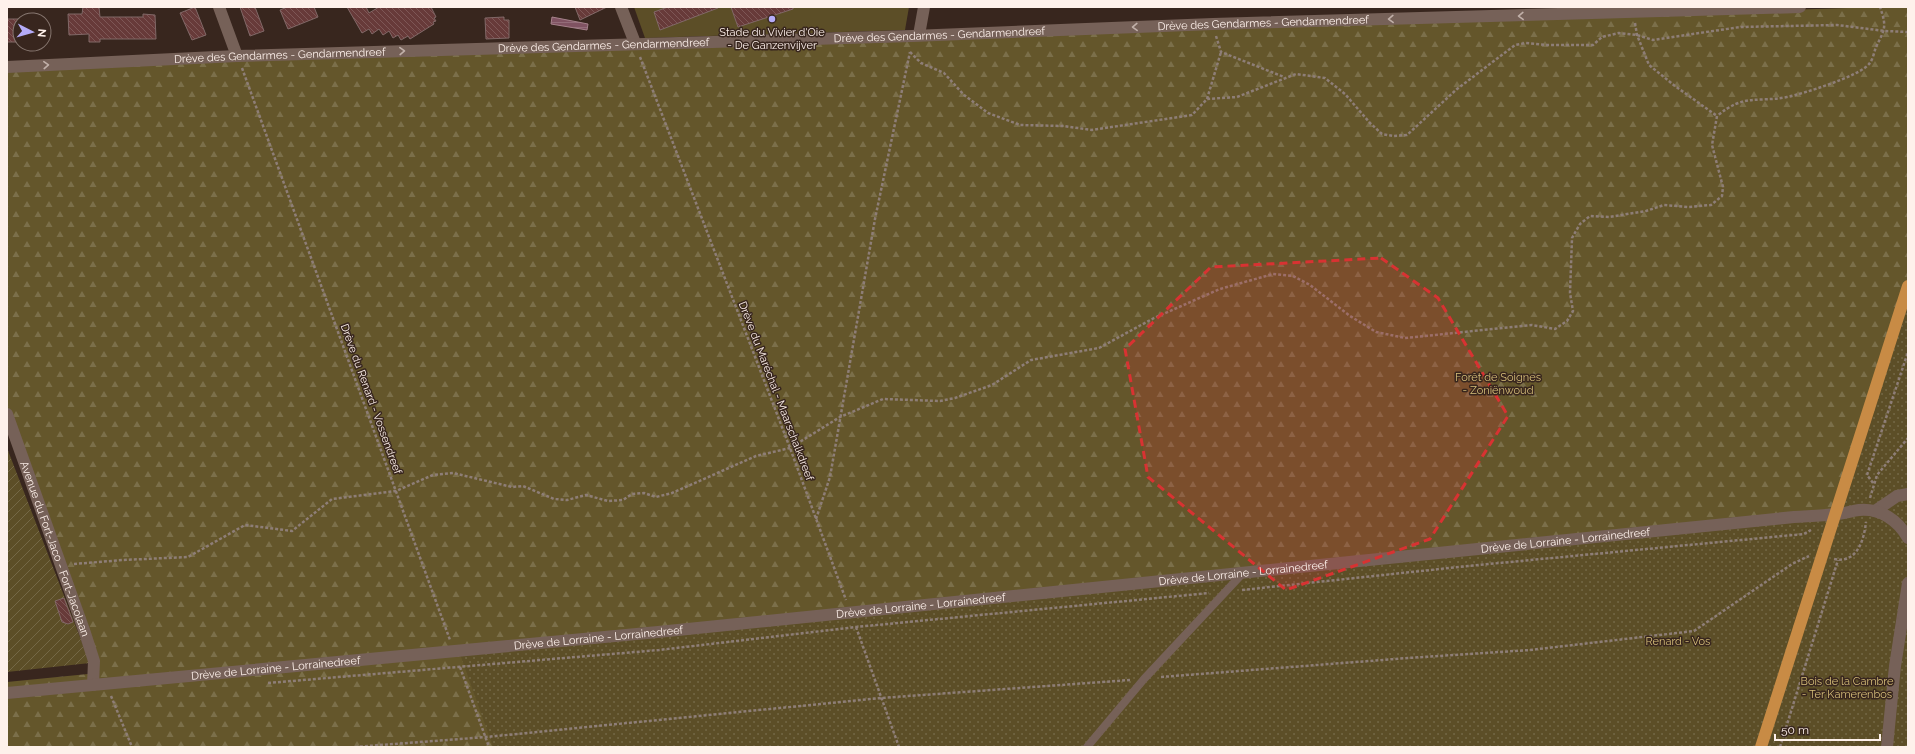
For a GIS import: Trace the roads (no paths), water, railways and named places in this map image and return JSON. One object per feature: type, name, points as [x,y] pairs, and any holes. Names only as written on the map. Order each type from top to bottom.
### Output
[{"type":"main road","points":[[1761,747],[1908,286]]},
{"type":"street","points":[[219,7],[237,56]]},
{"type":"street","points":[[621,7],[635,43]]},
{"type":"street","points":[[916,35],[924,7]]},
{"type":"street","name":"Drève des Gendarmes - Gendarmendreef","points":[[7,67],[237,56],[916,35],[1212,24],[1800,7]]},
{"type":"street","name":"Avenue du Fort-Jaco - Fort-Jacolaan","points":[[7,414],[62,565],[94,661],[93,685]]},
{"type":"street","points":[[1871,510],[1897,496],[1908,494]]},
{"type":"street","points":[[1871,510],[1891,518],[1903,529],[1908,538]]},
{"type":"street","name":"Drève de Lorraine - Lorrainedreef","points":[[7,693],[658,632],[1794,516],[1871,510]]},
{"type":"street","points":[[1887,747],[1895,666],[1908,583]]},
{"type":"lane","points":[[1087,747],[1144,679],[1243,573]]},
{"type":"place","name":"Stade du Vivier d'Oie - De Ganzenvijver","points":[[772,19]]},
{"type":"park label","name":"Forêt de Soignes - Zoniënwoud","points":[[1498,383]]},
{"type":"park label","name":"Renard - Vos","points":[[1678,641]]},
{"type":"park label","name":"Bois de la Cambre - Ter Kamerenbos","points":[[1847,687]]}]
